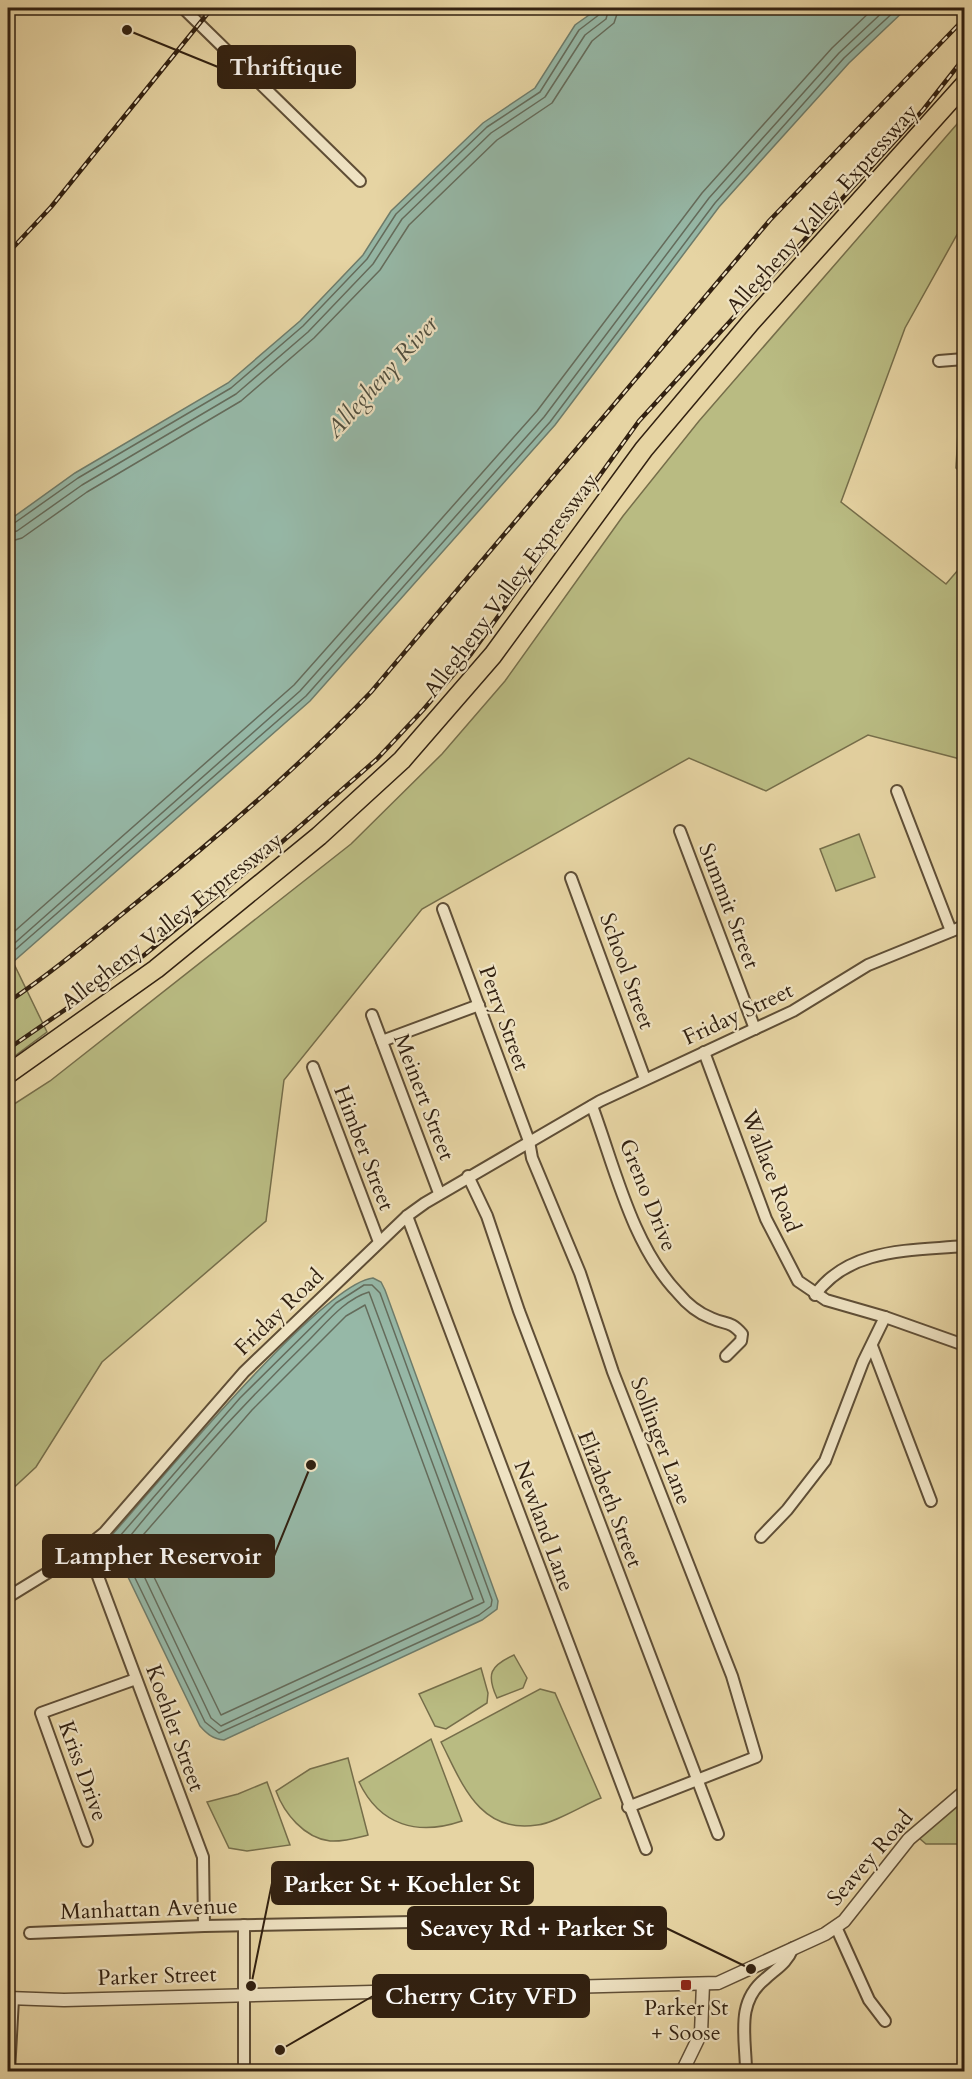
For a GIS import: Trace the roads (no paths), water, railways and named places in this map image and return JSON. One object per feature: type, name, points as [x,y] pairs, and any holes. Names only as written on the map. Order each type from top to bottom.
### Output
[{"type":"highway","name":"Allegheny Valley Expressway","points":[[8,1074],[156,969],[320,836],[402,760],[493,655],[644,449],[751,322],[964,85]]},
{"type":"highway","name":"Allegheny Valley Expressway","points":[[8,1087],[124,1006],[216,936],[354,821],[417,759],[489,678],[637,477],[705,392],[964,102]]},
{"type":"street","points":[[183,8],[360,181]]},
{"type":"street","points":[[939,361],[964,359]]},
{"type":"street","points":[[897,791],[951,931]]},
{"type":"street","name":"Summit Street","points":[[680,831],[755,1029]]},
{"type":"street","name":"School Street","points":[[571,878],[645,1078]]},
{"type":"street","name":"Perry Street","points":[[443,909],[529,1140]]},
{"type":"street","name":"Friday Street","points":[[529,1140],[645,1078],[755,1029],[814,999],[868,965],[964,926]]},
{"type":"street","points":[[382,1041],[479,1005]]},
{"type":"street","name":"Meinert Street","points":[[372,1015],[439,1193]]},
{"type":"street","name":"Wallace Road","points":[[704,1052],[766,1220],[798,1281],[815,1295]]},
{"type":"street","name":"Himber Street","points":[[313,1067],[379,1242]]},
{"type":"street","name":"Greno Drive","points":[[592,1106],[645,1251],[662,1275],[698,1312],[713,1319],[732,1323],[742,1334],[741,1341],[726,1356]]},
{"type":"street","name":"Friday Road","points":[[8,1597],[87,1547],[104,1533],[244,1372],[407,1216],[439,1193],[529,1140]]},
{"type":"street","name":"Sollinger Lane","points":[[529,1140],[532,1158],[580,1273],[613,1372],[732,1676],[756,1756],[696,1780]]},
{"type":"street","name":"Elizabeth Street","points":[[468,1176],[487,1216],[519,1311],[718,1834]]},
{"type":"street","name":"Newland Lane","points":[[407,1216],[628,1807],[646,1849]]},
{"type":"street","points":[[964,1246],[863,1258],[846,1266],[815,1295],[839,1305],[885,1317],[964,1345]]},
{"type":"street","points":[[760,1537],[787,1510],[825,1461],[885,1317]]},
{"type":"street","points":[[872,1346],[931,1501]]},
{"type":"street","name":"Koehler Street","points":[[87,1547],[203,1857],[204,1926]]},
{"type":"street","name":"Kriss Drive","points":[[87,1841],[41,1713],[136,1679]]},
{"type":"street","points":[[628,1807],[696,1780]]},
{"type":"street","name":"Seavey Road","points":[[703,1984],[732,1979],[836,1927],[855,1910],[887,1864],[909,1839],[964,1792]]},
{"type":"street","name":"Manhattan Avenue","points":[[30,1933],[204,1926],[413,1922]]},
{"type":"street","points":[[244,1925],[244,2072]]},
{"type":"street","points":[[836,1927],[869,2000],[885,2021]]},
{"type":"street","points":[[746,2072],[743,2029],[746,2004],[757,1986],[789,1958],[793,1948]]},
{"type":"street","points":[[682,2072],[701,2033],[703,1984]]},
{"type":"street","name":"Parker Street","points":[[10,1999],[703,1984]]},
{"type":"street","points":[[9,2072],[10,1999]]},
{"type":"water","name":"Allegheny River","points":[[599,8],[907,8],[849,63],[719,207],[555,425],[310,701],[13,962],[8,962],[8,521],[75,473],[228,383],[300,321],[363,255],[391,211],[483,123],[535,88],[575,25]]},
{"type":"water","points":[[373,1278],[381,1282],[385,1290],[498,1601],[497,1609],[482,1620],[224,1740],[217,1739],[200,1726],[114,1548],[112,1535],[200,1434],[279,1349],[317,1314],[349,1289]]},
{"type":"railway","points":[[8,253],[51,207],[212,8]]},
{"type":"railway","points":[[8,1002],[74,954],[228,826],[287,774],[371,692],[770,220],[964,19]]},
{"type":"railway","points":[[8,1049],[143,956],[267,855],[377,759],[471,654],[639,421],[923,110],[964,58]]},
{"type":"place","name":"Thriftique","points":[[127,30]]},
{"type":"place","name":"Lampher Reservoir","points":[[311,1465]]},
{"type":"place","name":"Seavey Rd + Parker St","points":[[751,1969]]},
{"type":"place","name":"Parker St + Soose","points":[[686,1985]]},
{"type":"place","name":"Parker St + Koehler St","points":[[251,1986]]},
{"type":"place","name":"Cherry City VFD","points":[[280,2050]]}]
